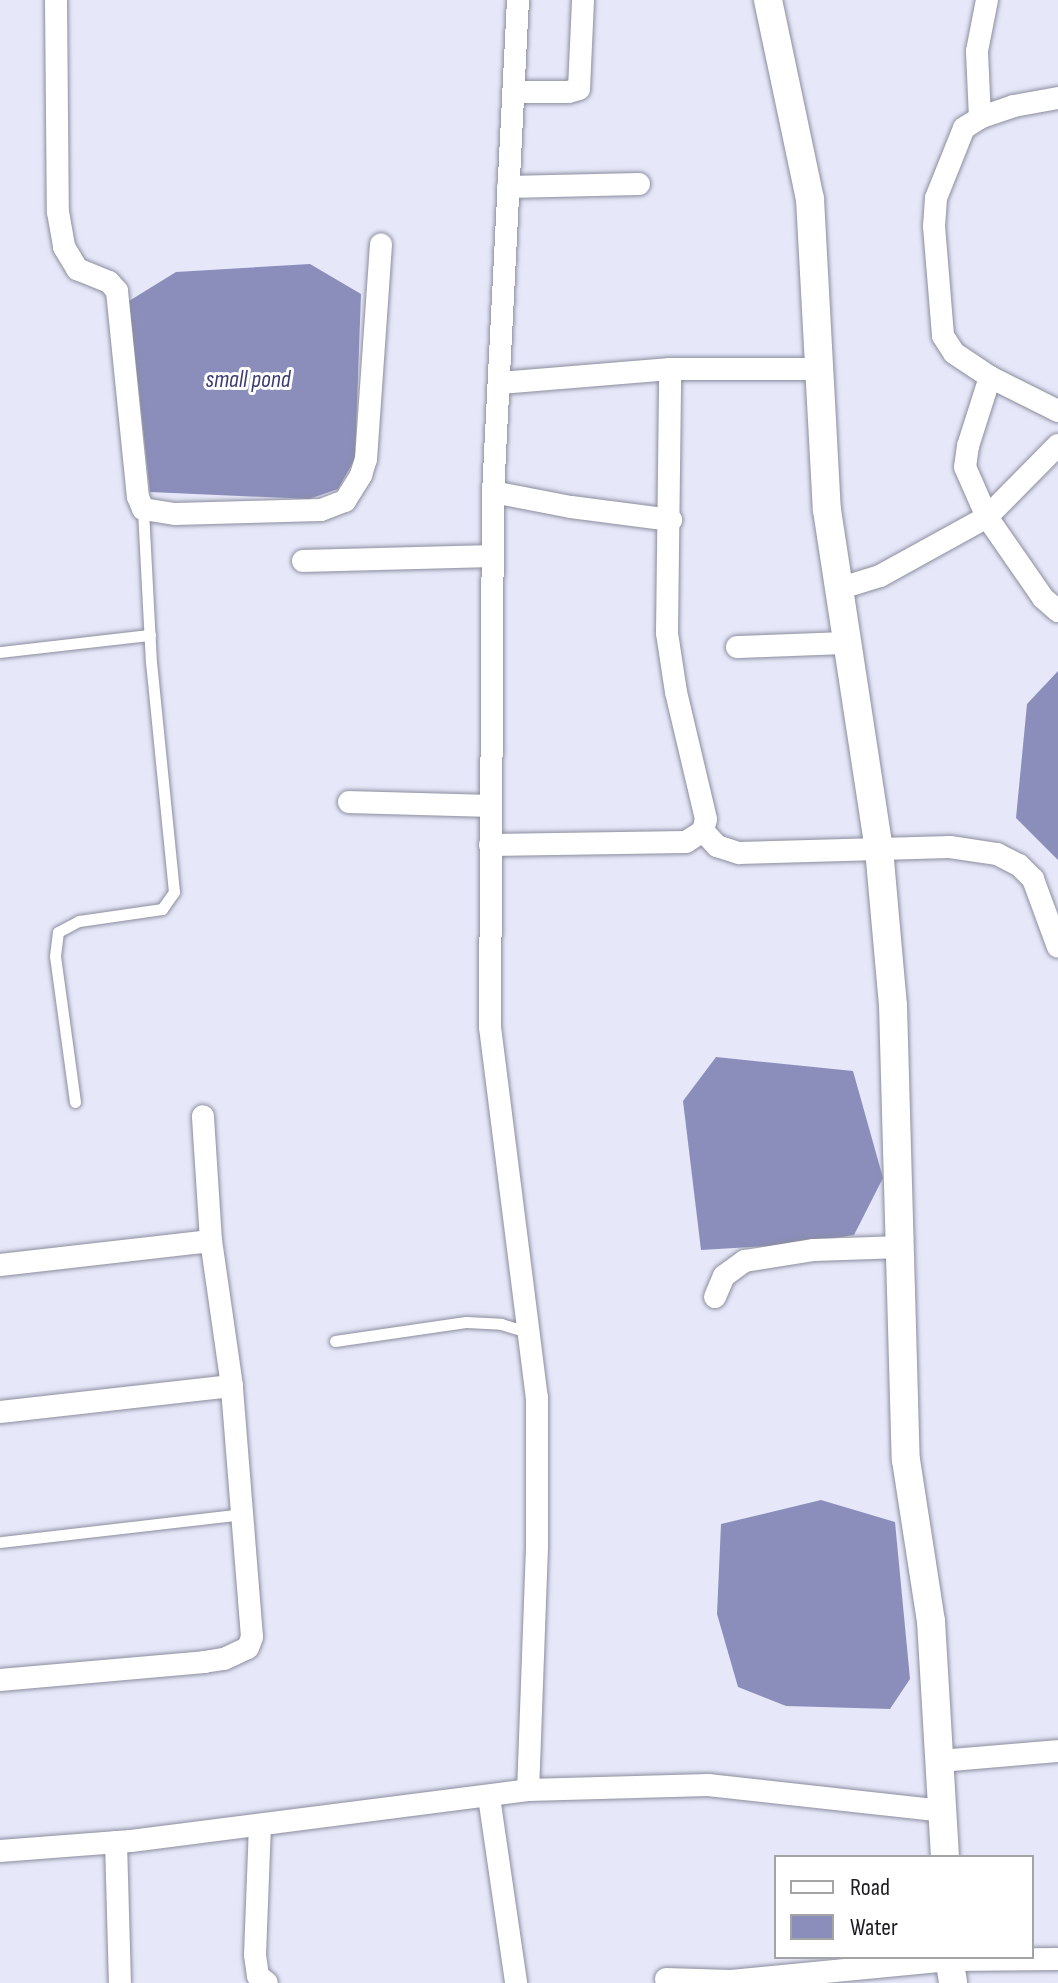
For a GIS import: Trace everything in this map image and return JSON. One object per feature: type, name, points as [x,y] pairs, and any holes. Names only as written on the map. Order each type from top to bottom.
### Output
[{"type":"street","points":[[56,0],[56,135],[62,235],[69,260],[77,269],[109,282],[117,291],[138,497],[143,509],[175,514],[321,510],[345,501],[361,475],[366,459],[381,245]]},
{"type":"street","points":[[518,0],[493,492],[490,1027],[537,1397],[537,1547],[528,1790]]},
{"type":"street","points":[[513,92],[579,89],[583,0]]},
{"type":"street","points":[[768,0],[810,199],[827,510],[879,849],[893,1005],[906,1460],[931,1621],[945,1855]]},
{"type":"street","points":[[980,118],[977,51],[987,0]]},
{"type":"street","points":[[1058,98],[980,118],[964,128],[950,154],[936,198],[934,226],[943,336],[954,353],[990,377],[1058,411]]},
{"type":"street","points":[[508,187],[639,184]]},
{"type":"street","points":[[500,383],[670,369],[818,369]]},
{"type":"street","points":[[490,845],[686,842],[703,831],[706,819],[676,692],[667,633],[671,520],[670,369]]},
{"type":"street","points":[[990,377],[965,458],[971,482],[987,517],[1043,598],[1058,611]]},
{"type":"street","points":[[838,589],[880,576],[987,517],[1058,445]]},
{"type":"street","points":[[493,492],[571,507],[671,520]]},
{"type":"street","points":[[303,561],[492,556]]},
{"type":"street","points":[[737,647],[847,643]]},
{"type":"street","points":[[349,802],[490,806]]},
{"type":"street","points":[[703,831],[717,846],[739,853],[950,847],[997,854],[1019,865],[1033,879],[1058,947]]},
{"type":"street","points":[[0,1680],[224,1659],[248,1648],[252,1637],[232,1386],[211,1241],[203,1116]]},
{"type":"street","points":[[0,1265],[211,1241]]},
{"type":"street","points":[[715,1297],[724,1276],[745,1261],[814,1250],[902,1247]]},
{"type":"street","points":[[0,1412],[232,1386]]},
{"type":"street","points":[[939,1761],[1058,1751]]},
{"type":"street","points":[[0,1851],[116,1842],[528,1790],[708,1785],[943,1811]]},
{"type":"street","points":[[489,1797],[516,1983]]},
{"type":"street","points":[[260,1825],[255,1955],[258,1976],[267,1983]]},
{"type":"street","points":[[116,1842],[120,1982]]},
{"type":"street","points":[[666,1979],[830,1978],[1058,1959]]},
{"type":"lane","points":[[75,1102],[55,956],[58,932],[79,921],[162,909],[174,892],[150,635],[143,509]]},
{"type":"lane","points":[[0,652],[150,635]]},
{"type":"lane","points":[[335,1341],[466,1322],[501,1324],[531,1333]]},
{"type":"lane","points":[[1,1542],[242,1514]]},
{"type":"water","name":"small pond","points":[[310,264],[361,294],[355,459],[338,489],[309,499],[150,492],[129,301],[176,272]]},
{"type":"water","points":[[1058,671],[1058,860],[1016,818],[1027,704]]},
{"type":"water","points":[[716,1057],[853,1071],[883,1178],[854,1235],[787,1245],[701,1250],[683,1101]]},
{"type":"water","points":[[821,1500],[895,1522],[910,1679],[890,1709],[786,1706],[738,1687],[717,1614],[721,1524]]}]
